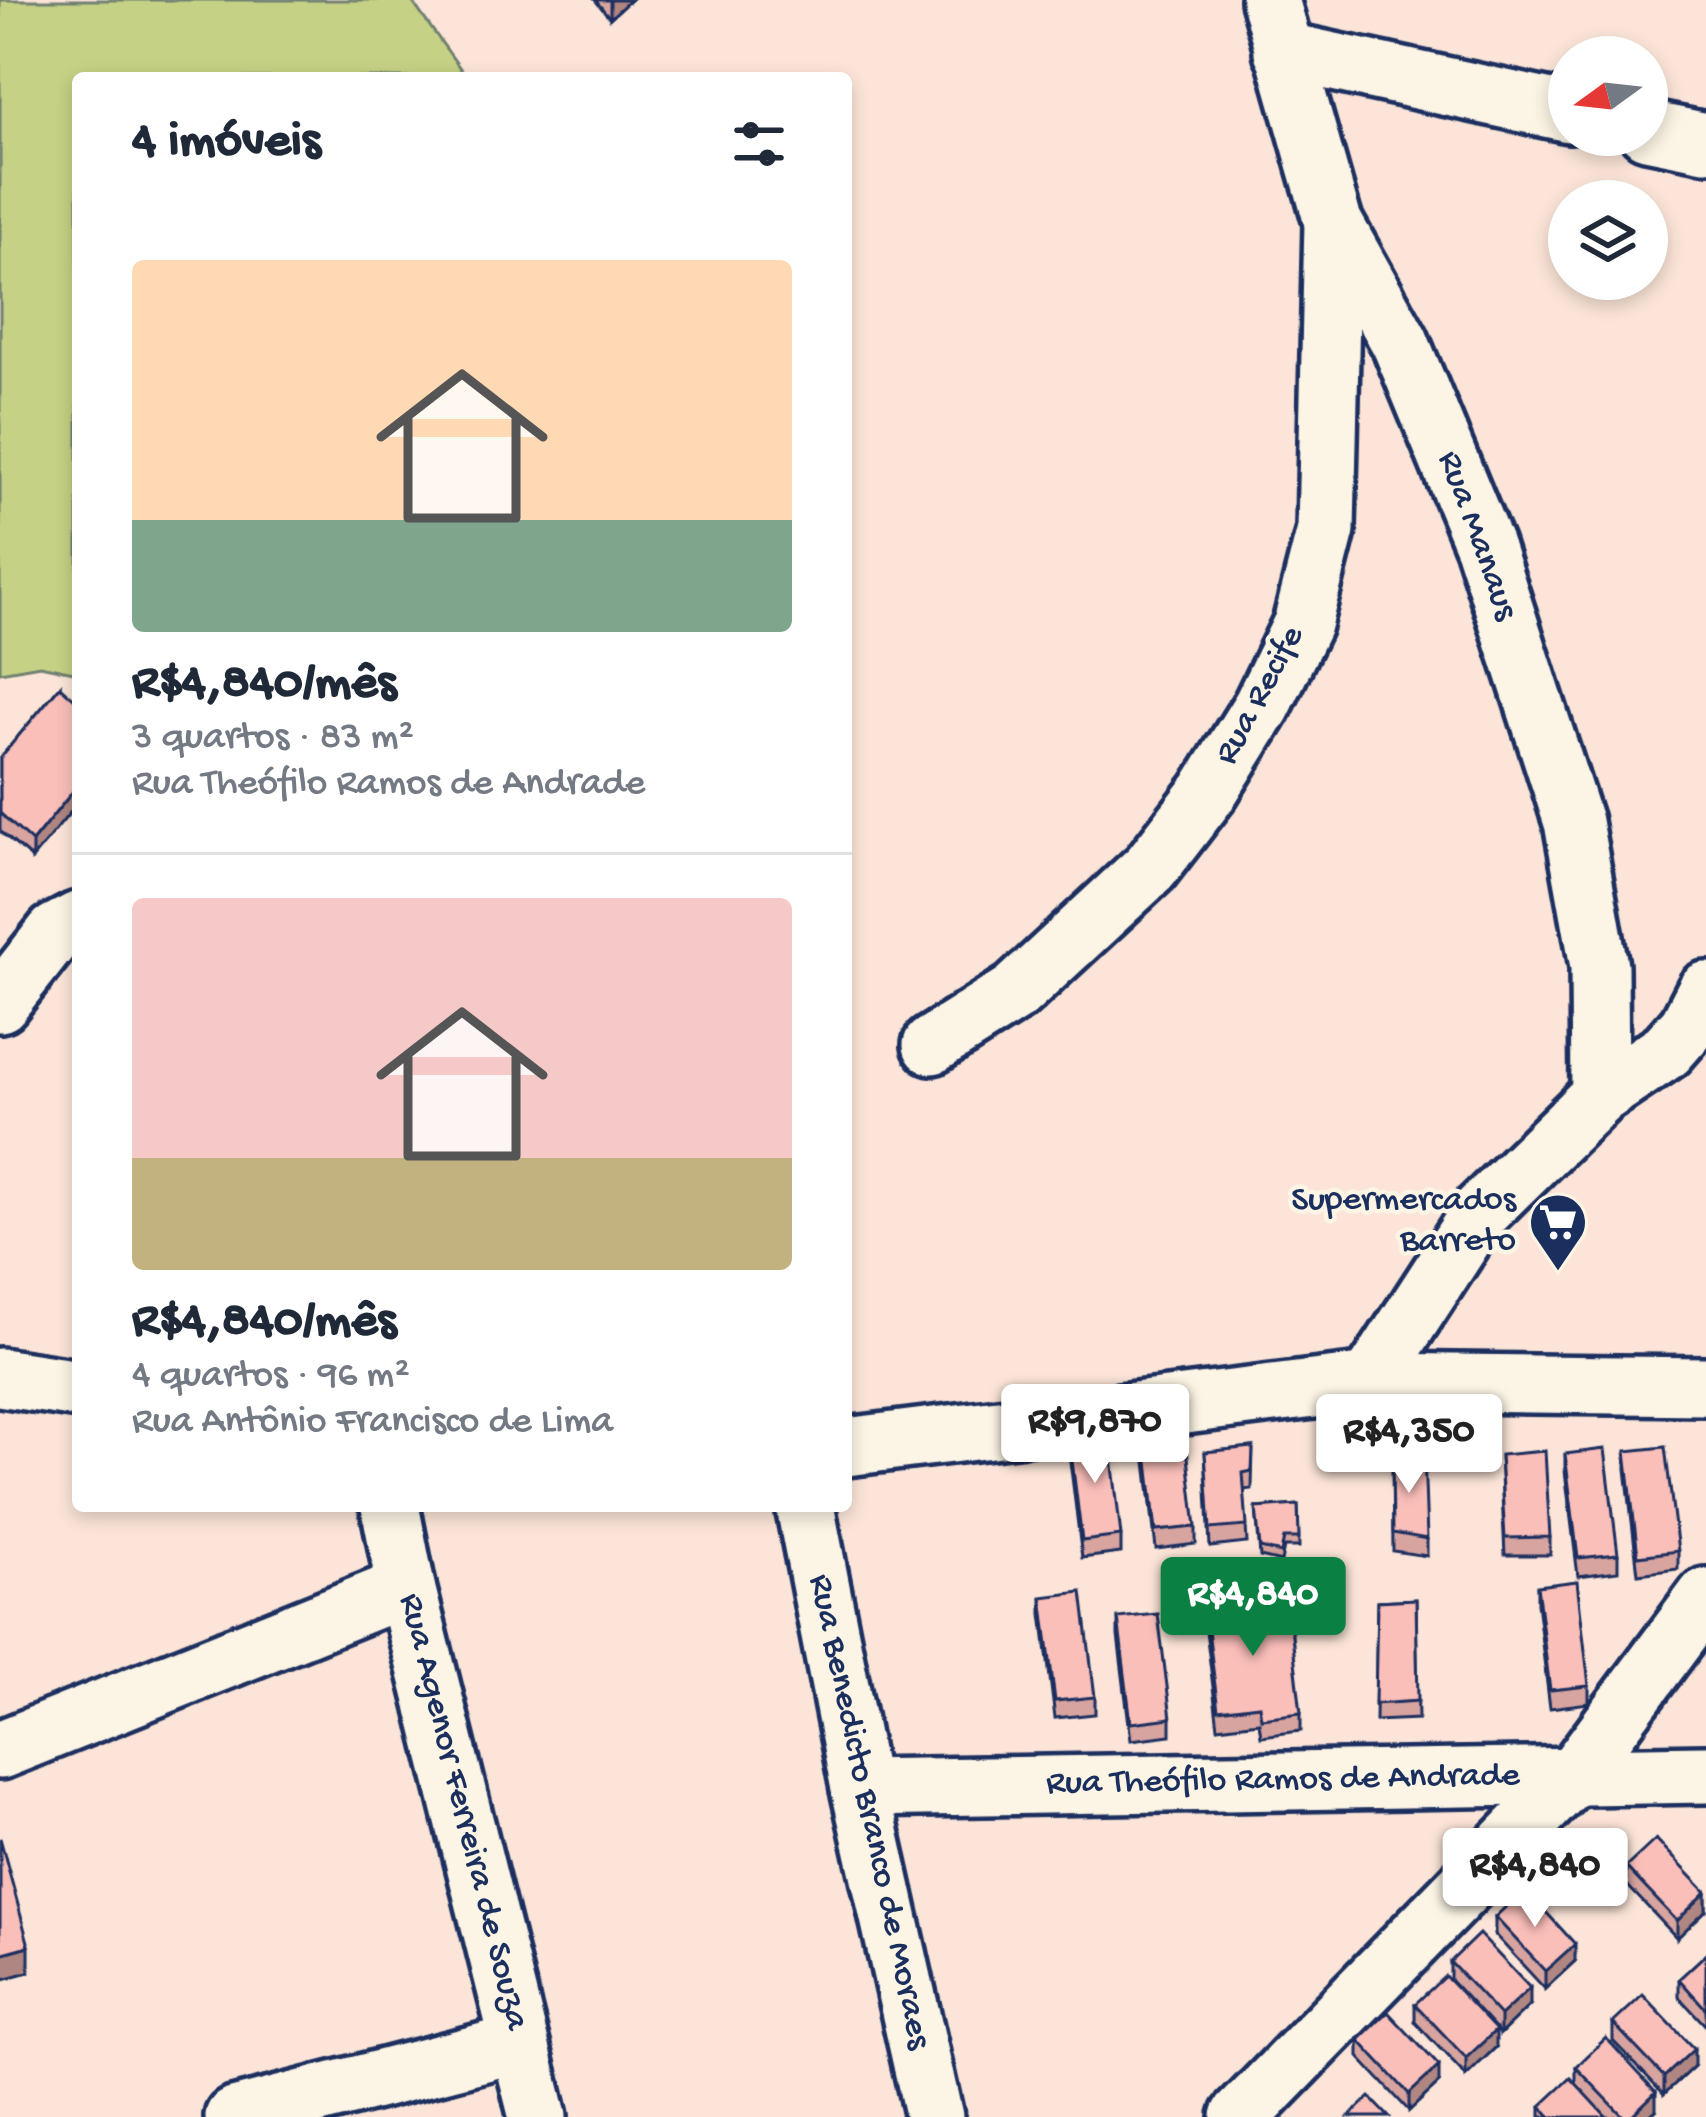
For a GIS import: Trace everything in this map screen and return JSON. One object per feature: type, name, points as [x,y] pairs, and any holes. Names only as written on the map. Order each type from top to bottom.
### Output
[{"type":"street","points":[[1276,26],[1548,107]]},
{"type":"street","name":"Rua Manaus","points":[[1276,26],[1333,222],[1400,342],[1484,546],[1573,822],[1599,966],[1600,1095]]},
{"type":"street","points":[[1668,134],[1706,142]]},
{"type":"street","name":"Rua Recife","points":[[932,1045],[1016,992],[1150,868],[1208,794],[1262,706],[1302,624],[1326,530],[1333,222]]},
{"type":"street","points":[[0,1003],[55,932],[72,924]]},
{"type":"street","points":[[1370,1382],[1481,1211],[1600,1095],[1667,1050],[1688,1026],[1706,991]]},
{"type":"street","points":[[0,1377],[72,1388]]},
{"type":"street","points":[[852,1446],[1370,1382],[1706,1387]]},
{"type":"street","name":"Rua Agenor Ferreira de Souza","points":[[391,1512],[538,2117]]},
{"type":"street","name":"Rua Benedicto Branco de Moraes","points":[[806,1512],[860,1789],[934,2117]]},
{"type":"street","points":[[0,1750],[406,1587]]},
{"type":"street","points":[[1240,2117],[1574,1775],[1706,1598]]},
{"type":"street","name":"Rua Theófilo Ramos de Andrade","points":[[860,1789],[1706,1774]]},
{"type":"street","points":[[234,2117],[519,2043]]},
{"type":"green space","points":[[0,0],[411,0],[463,72],[72,72],[72,672],[40,665],[0,672]]},
{"type":"building","points":[[60,686],[72,697],[72,792],[32,842],[0,813],[0,758]]},
{"type":"building","points":[[1184,1422],[1196,1527],[1156,1531],[1144,1427]]},
{"type":"building","points":[[1109,1431],[1121,1536],[1082,1541],[1069,1436]]},
{"type":"building","points":[[1253,1447],[1252,1471],[1243,1473],[1247,1526],[1210,1529],[1205,1452]]},
{"type":"building","points":[[1665,1447],[1678,1551],[1638,1556],[1626,1451]]},
{"type":"building","points":[[1605,1449],[1618,1554],[1578,1558],[1565,1454]]},
{"type":"building","points":[[1545,1451],[1550,1537],[1505,1538],[1500,1455]]},
{"type":"building","points":[[1424,1454],[1427,1539],[1393,1533],[1392,1455]]},
{"type":"building","points":[[1298,1505],[1299,1538],[1284,1538],[1281,1553],[1260,1548],[1256,1508]]},
{"type":"building","points":[[1577,1581],[1589,1686],[1550,1690],[1537,1586]]},
{"type":"building","points":[[1082,1592],[1095,1697],[1055,1701],[1042,1597]]},
{"type":"building","points":[[1416,1599],[1418,1701],[1375,1704],[1377,1601]]},
{"type":"building","points":[[1245,1601],[1247,1614],[1289,1609],[1301,1713],[1261,1718],[1259,1705],[1218,1710],[1205,1605]]},
{"type":"building","points":[[1158,1614],[1171,1718],[1131,1723],[1118,1618]]},
{"type":"building","points":[[0,1838],[29,1946],[0,1954]]},
{"type":"building","points":[[1656,1839],[1706,1892],[1677,1921],[1626,1867]]},
{"type":"building","points":[[1525,1889],[1575,1944],[1545,1971],[1495,1917]]},
{"type":"building","points":[[1479,1934],[1530,1988],[1500,2016],[1450,1962]]},
{"type":"building","points":[[1706,1954],[1706,2009],[1679,1979]]},
{"type":"building","points":[[1445,1976],[1496,2030],[1466,2058],[1415,2004]]},
{"type":"building","points":[[1643,1995],[1694,2049],[1664,2077],[1613,2023]]},
{"type":"building","points":[[1388,2012],[1439,2066],[1409,2094],[1359,2040]]},
{"type":"building","points":[[1606,2038],[1656,2092],[1630,2117],[1624,2117],[1576,2067]]},
{"type":"building","points":[[1571,2078],[1607,2117],[1551,2117],[1541,2106]]},
{"type":"building","points":[[1370,2097],[1389,2117],[1349,2117]]},
{"type":"place","name":"Supermercados Barreto","points":[[1558,1273]]}]
